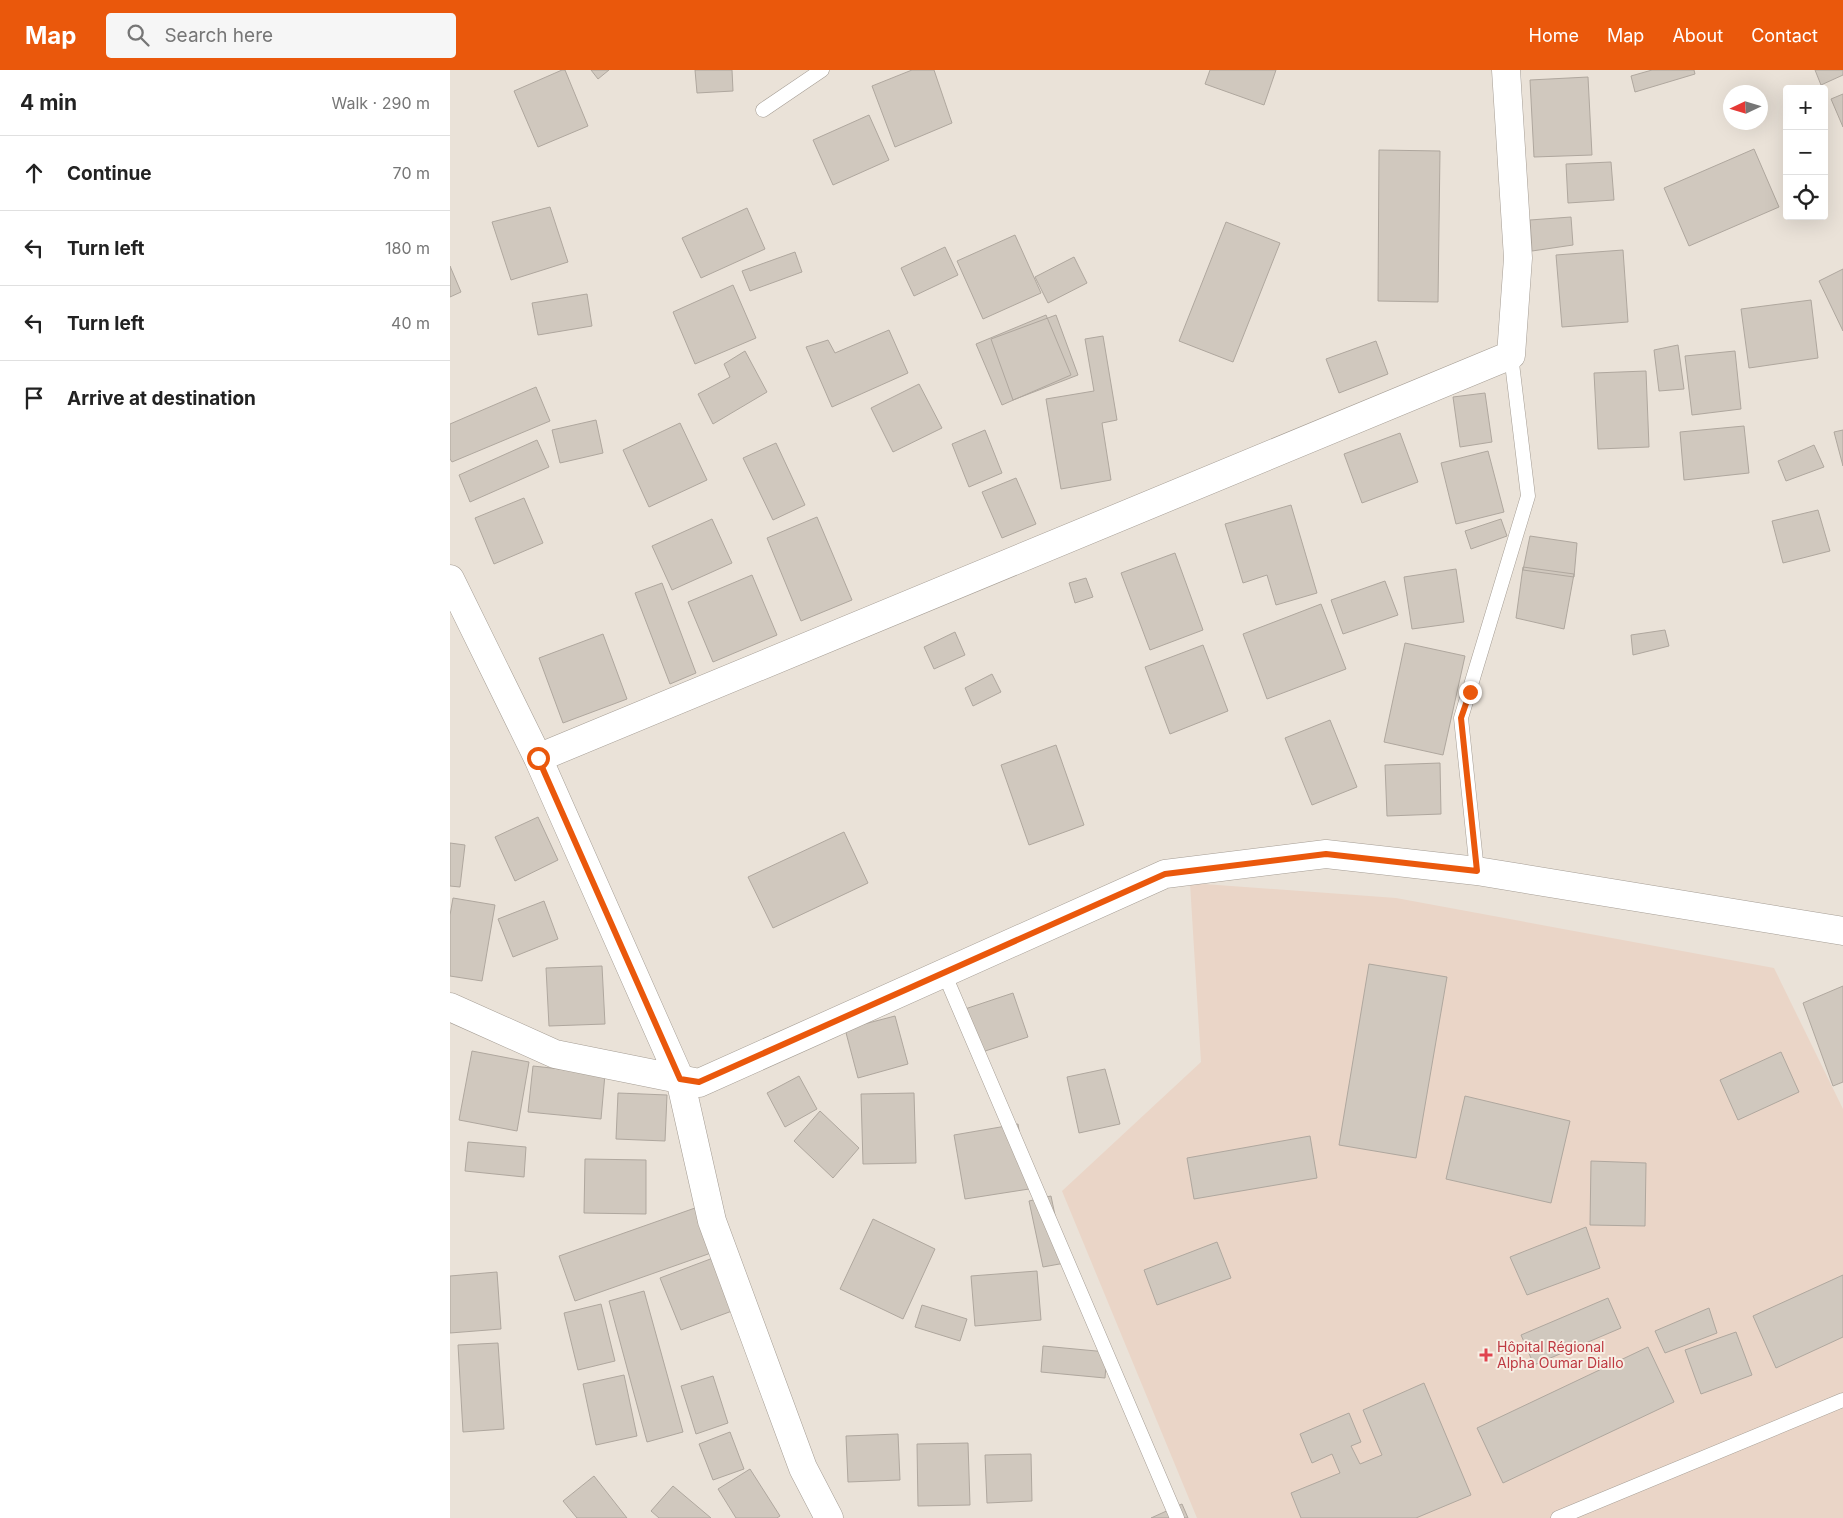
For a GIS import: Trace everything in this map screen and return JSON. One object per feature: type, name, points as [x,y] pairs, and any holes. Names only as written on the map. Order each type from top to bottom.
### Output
[{"type":"street","points":[[538,758],[1511,355],[1518,258],[1506,70]]},
{"type":"street","points":[[450,579],[538,758],[680,1079],[712,1221],[804,1468],[829,1518]]},
{"type":"street","points":[[450,1007],[555,1054],[699,1082],[1165,874],[1326,854],[1477,871],[1843,931]]},
{"type":"lane","points":[[764,110],[822,70]]},
{"type":"lane","points":[[1477,871],[1461,718],[1528,496],[1511,355]]},
{"type":"lane","points":[[944,973],[1177,1518]]},
{"type":"lane","points":[[1558,1518],[1843,1400]]},
{"type":"shaded area","name":"Hôpital Régional Alpha Oumar Diallo","points":[[1190,883],[1396,898],[1774,968],[1843,1109],[1843,1518],[1197,1518],[1062,1191],[1201,1062]]},
{"type":"building","points":[[565,70],[588,126],[538,147],[514,91]]},
{"type":"building","points":[[591,70],[609,70],[598,79]]},
{"type":"building","points":[[695,70],[732,70],[733,91],[697,93]]},
{"type":"building","points":[[912,70],[934,70],[952,123],[895,147],[872,86]]},
{"type":"building","points":[[1210,70],[1276,70],[1264,105],[1205,84]]},
{"type":"building","points":[[1652,70],[1694,70],[1695,74],[1635,92],[1631,76]]},
{"type":"building","points":[[1815,70],[1843,70],[1843,75],[1821,85]]},
{"type":"building","points":[[1588,77],[1592,155],[1534,157],[1530,80]]},
{"type":"building","points":[[1843,94],[1843,127],[1831,99]]},
{"type":"building","points":[[869,115],[889,160],[833,185],[813,140]]},
{"type":"building","points":[[1754,149],[1779,207],[1689,246],[1664,188]]},
{"type":"building","points":[[1379,150],[1440,151],[1438,302],[1378,301]]},
{"type":"building","points":[[1611,162],[1614,200],[1568,203],[1566,164]]},
{"type":"building","points":[[550,207],[568,262],[511,280],[492,222]]},
{"type":"building","points":[[747,208],[765,249],[701,278],[682,238]]},
{"type":"building","points":[[1571,217],[1573,245],[1532,251],[1530,220]]},
{"type":"building","points":[[1226,222],[1280,243],[1233,362],[1179,341]]},
{"type":"building","points":[[1015,235],[1041,293],[983,319],[957,261]]},
{"type":"building","points":[[945,247],[958,275],[914,296],[901,268]]},
{"type":"building","points":[[1623,250],[1628,322],[1562,327],[1556,255]]},
{"type":"building","points":[[795,252],[802,272],[750,291],[742,271]]},
{"type":"building","points":[[1074,257],[1087,283],[1048,303],[1035,277]]},
{"type":"building","points":[[450,266],[461,292],[450,297]]},
{"type":"building","points":[[1843,269],[1843,331],[1819,281]]},
{"type":"building","points":[[733,285],[756,338],[695,364],[673,312]]},
{"type":"building","points":[[587,294],[592,326],[538,335],[532,303]]},
{"type":"building","points":[[1811,300],[1818,358],[1749,368],[1741,309]]},
{"type":"building","points":[[1046,315],[1071,375],[1002,405],[976,344]]},
{"type":"building","points":[[1056,315],[1078,375],[1013,400],[991,339]]},
{"type":"building","points":[[889,330],[908,373],[832,407],[806,347],[828,340],[835,353]]},
{"type":"building","points":[[1103,336],[1117,420],[1102,423],[1111,480],[1061,489],[1046,399],[1094,391],[1085,339]]},
{"type":"building","points":[[1376,341],[1388,374],[1339,393],[1326,359]]},
{"type":"building","points":[[1678,345],[1684,389],[1659,391],[1654,350]]},
{"type":"building","points":[[745,351],[767,392],[713,424],[698,394],[730,377],[724,364]]},
{"type":"building","points":[[1735,351],[1741,409],[1692,415],[1685,356]]},
{"type":"building","points":[[1646,371],[1649,447],[1598,449],[1594,373]]},
{"type":"building","points":[[919,384],[942,428],[893,452],[871,408]]},
{"type":"building","points":[[536,387],[550,421],[452,462],[450,459],[450,424]]},
{"type":"building","points":[[1485,393],[1492,442],[1460,447],[1453,397]]},
{"type":"building","points":[[596,420],[603,453],[560,463],[552,430]]},
{"type":"building","points":[[680,423],[707,480],[649,507],[623,450]]},
{"type":"building","points":[[1744,426],[1749,473],[1684,480],[1680,432]]},
{"type":"building","points":[[985,430],[1002,473],[969,487],[952,444]]},
{"type":"building","points":[[1843,430],[1843,466],[1834,432]]},
{"type":"building","points":[[1400,433],[1418,482],[1362,503],[1344,454]]},
{"type":"building","points":[[537,440],[549,467],[470,502],[459,475]]},
{"type":"building","points":[[776,443],[805,505],[773,520],[743,458]]},
{"type":"building","points":[[1814,445],[1824,467],[1786,481],[1778,461]]},
{"type":"building","points":[[1488,451],[1504,512],[1456,524],[1441,463]]},
{"type":"building","points":[[1016,478],[1036,524],[1002,538],[982,492]]},
{"type":"building","points":[[524,498],[543,543],[494,564],[475,518]]},
{"type":"building","points":[[1291,505],[1317,593],[1276,605],[1267,575],[1243,583],[1225,524]]},
{"type":"building","points":[[1818,510],[1830,551],[1783,563],[1772,521]]},
{"type":"building","points":[[817,517],[852,600],[801,621],[767,538]]},
{"type":"building","points":[[712,519],[732,563],[672,590],[652,546]]},
{"type":"building","points":[[1501,519],[1507,536],[1471,549],[1465,531]]},
{"type":"building","points":[[1530,536],[1577,543],[1574,577],[1523,570]]},
{"type":"building","points":[[1175,553],[1203,630],[1150,650],[1121,573]]},
{"type":"building","points":[[1523,567],[1574,574],[1564,629],[1516,618]]},
{"type":"building","points":[[1456,569],[1464,622],[1412,629],[1404,577]]},
{"type":"building","points":[[752,575],[777,635],[713,662],[688,602]]},
{"type":"building","points":[[1086,578],[1093,597],[1075,603],[1069,583]]},
{"type":"building","points":[[1385,581],[1398,615],[1343,634],[1331,600]]},
{"type":"building","points":[[662,583],[696,673],[670,684],[635,593]]},
{"type":"building","points":[[1321,604],[1346,669],[1267,699],[1243,634]]},
{"type":"building","points":[[1665,630],[1669,646],[1633,655],[1631,635]]},
{"type":"building","points":[[955,632],[965,655],[934,669],[924,647]]},
{"type":"building","points":[[603,634],[627,699],[563,723],[539,658]]},
{"type":"building","points":[[1405,643],[1465,656],[1443,755],[1384,742]]},
{"type":"building","points":[[1203,645],[1228,711],[1170,734],[1145,667]]},
{"type":"building","points":[[992,674],[1001,692],[973,706],[965,688]]},
{"type":"building","points":[[1330,720],[1357,787],[1312,805],[1285,738]]},
{"type":"building","points":[[1056,745],[1084,825],[1029,845],[1001,765]]},
{"type":"building","points":[[1440,763],[1441,814],[1387,816],[1385,765]]},
{"type":"building","points":[[538,817],[558,860],[515,881],[495,837]]},
{"type":"building","points":[[844,832],[868,883],[773,928],[748,877]]},
{"type":"building","points":[[450,843],[465,845],[460,887],[450,886]]},
{"type":"building","points":[[453,898],[495,905],[482,981],[450,976],[450,915]]},
{"type":"building","points":[[544,901],[558,939],[513,957],[498,919]]},
{"type":"building","points":[[1369,964],[1447,977],[1416,1158],[1339,1145]]},
{"type":"building","points":[[602,966],[605,1024],[549,1026],[546,968]]},
{"type":"building","points":[[1843,986],[1843,1082],[1833,1086],[1803,1003]]},
{"type":"building","points":[[1013,993],[1028,1037],[973,1055],[959,1011]]},
{"type":"building","points":[[895,1016],[908,1064],[858,1078],[845,1029]]},
{"type":"building","points":[[472,1051],[529,1062],[517,1131],[459,1120]]},
{"type":"building","points":[[1781,1052],[1799,1092],[1738,1120],[1720,1080]]},
{"type":"building","points":[[533,1066],[605,1074],[601,1119],[528,1112]]},
{"type":"building","points":[[1105,1069],[1120,1124],[1079,1133],[1067,1077]]},
{"type":"building","points":[[799,1076],[817,1109],[785,1127],[767,1093]]},
{"type":"building","points":[[618,1093],[667,1095],[665,1141],[616,1139]]},
{"type":"building","points":[[914,1093],[916,1163],[863,1164],[861,1094]]},
{"type":"building","points":[[1465,1096],[1570,1121],[1551,1203],[1446,1179]]},
{"type":"building","points":[[820,1111],[859,1148],[833,1178],[794,1141]]},
{"type":"building","points":[[1018,1124],[1029,1189],[965,1199],[954,1135]]},
{"type":"building","points":[[1310,1136],[1317,1178],[1194,1199],[1187,1158]]},
{"type":"building","points":[[468,1142],[526,1147],[524,1177],[465,1171]]},
{"type":"building","points":[[585,1159],[646,1160],[646,1214],[584,1213]]},
{"type":"building","points":[[1591,1161],[1646,1163],[1645,1226],[1590,1225]]},
{"type":"building","points":[[1051,1196],[1065,1263],[1043,1267],[1029,1201]]},
{"type":"building","points":[[695,1208],[711,1253],[575,1301],[559,1256]]},
{"type":"building","points":[[873,1219],[935,1249],[903,1319],[840,1289]]},
{"type":"building","points":[[1586,1227],[1600,1268],[1527,1295],[1510,1257]]},
{"type":"building","points":[[1217,1242],[1231,1278],[1157,1305],[1144,1270]]},
{"type":"building","points":[[713,1258],[732,1311],[681,1330],[660,1278]]},
{"type":"building","points":[[1037,1271],[1041,1320],[975,1326],[971,1276]]},
{"type":"building","points":[[497,1272],[501,1329],[450,1333],[450,1276]]},
{"type":"building","points":[[1843,1275],[1843,1337],[1776,1368],[1753,1316]]},
{"type":"building","points":[[644,1291],[683,1432],[647,1442],[609,1301]]},
{"type":"building","points":[[1608,1298],[1621,1328],[1534,1365],[1521,1335]]},
{"type":"building","points":[[601,1304],[615,1361],[578,1370],[564,1313]]},
{"type":"building","points":[[922,1305],[967,1319],[960,1341],[915,1327]]},
{"type":"building","points":[[1709,1308],[1717,1333],[1665,1353],[1655,1331]]},
{"type":"building","points":[[1736,1332],[1752,1375],[1701,1394],[1685,1350]]},
{"type":"building","points":[[498,1343],[504,1429],[463,1432],[458,1345]]},
{"type":"building","points":[[1043,1346],[1107,1352],[1105,1378],[1041,1372]]},
{"type":"building","points":[[1648,1347],[1674,1402],[1503,1483],[1477,1428]]},
{"type":"building","points":[[624,1375],[637,1436],[596,1445],[583,1384]]},
{"type":"building","points":[[713,1376],[728,1423],[696,1434],[681,1386]]},
{"type":"building","points":[[1424,1383],[1471,1495],[1416,1518],[1301,1518],[1291,1493],[1340,1473],[1332,1454],[1312,1463],[1300,1434],[1349,1413],[1361,1442],[1351,1446],[1360,1464],[1382,1455],[1363,1410]]},
{"type":"building","points":[[730,1432],[744,1469],[713,1480],[699,1444]]},
{"type":"building","points":[[898,1434],[900,1480],[848,1482],[846,1436]]},
{"type":"building","points":[[968,1443],[970,1505],[918,1506],[917,1444]]},
{"type":"building","points":[[1031,1454],[1032,1501],[987,1503],[985,1455]]},
{"type":"building","points":[[750,1469],[780,1516],[777,1518],[736,1518],[718,1489]]},
{"type":"building","points":[[594,1476],[627,1518],[577,1518],[563,1501]]},
{"type":"building","points":[[673,1486],[711,1518],[659,1518],[651,1511]]},
{"type":"building","points":[[1182,1504],[1188,1518],[1151,1518]]},
{"type":"place","name":"Hôpital Régional Alpha Oumar Diallo","points":[[1486,1355]]},
{"type":"route","points":[[538,758],[680,1079],[699,1082],[1165,874],[1326,854],[1477,871],[1461,718],[1470,692]]}]
